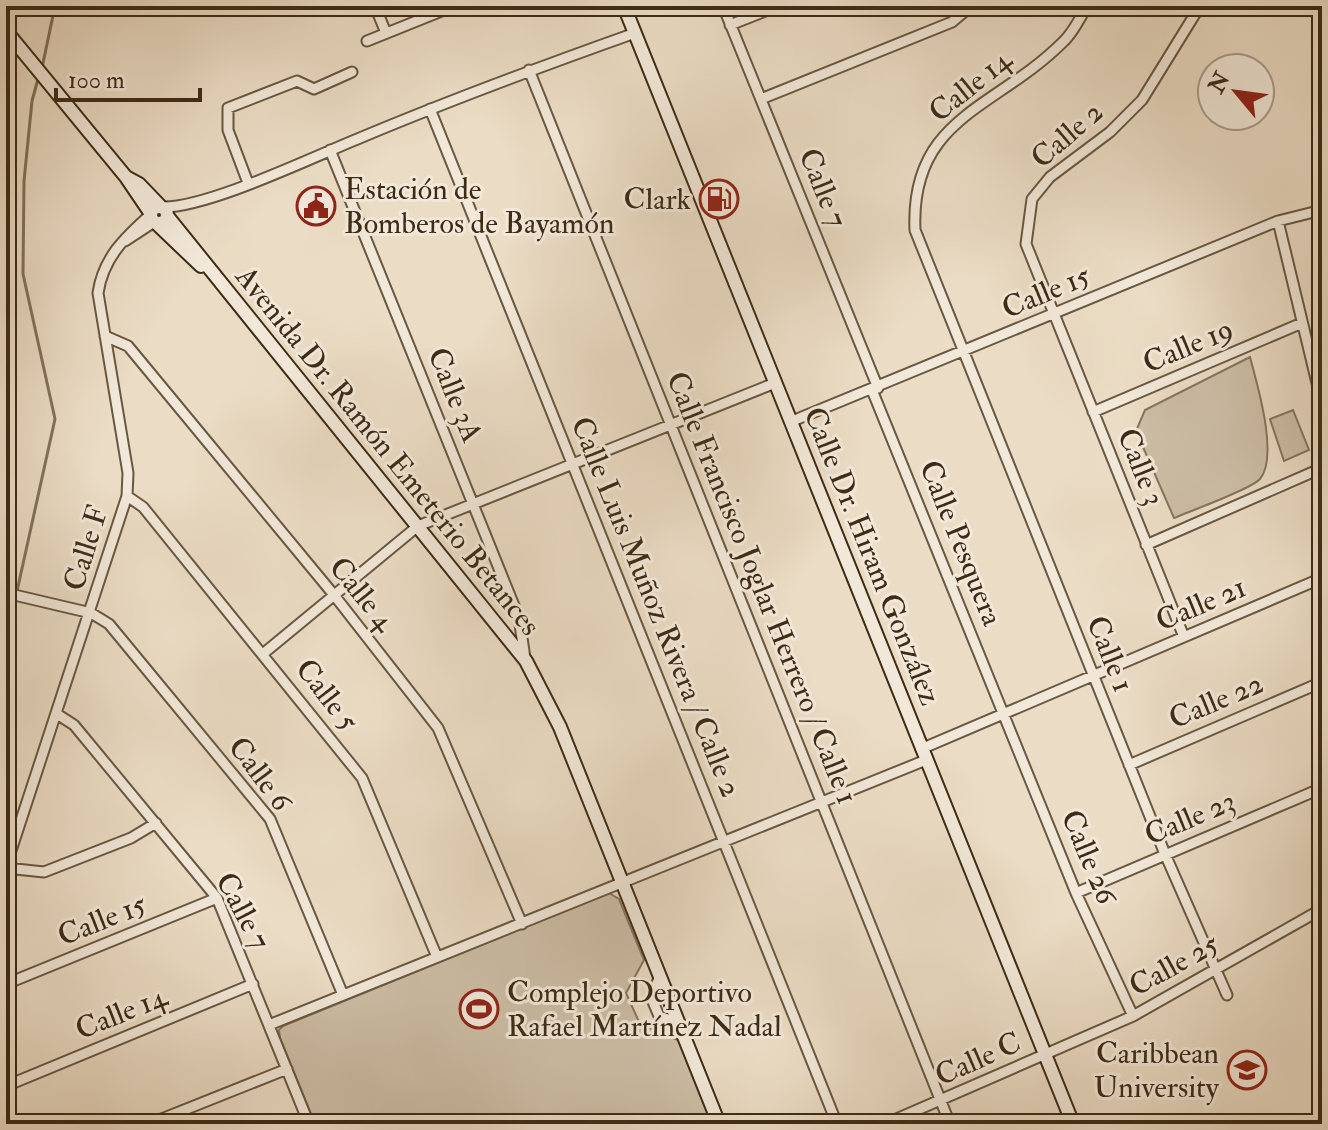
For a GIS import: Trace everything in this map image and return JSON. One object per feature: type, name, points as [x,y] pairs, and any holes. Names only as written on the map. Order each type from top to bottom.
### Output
[{"type":"street","points":[[375,6],[386,33]]},
{"type":"street","name":"Calle Dr. Hiram González","points":[[624,6],[1073,1124]]},
{"type":"street","name":"Calle 7","points":[[723,6],[875,389]]},
{"type":"street","points":[[730,25],[778,6]]},
{"type":"street","points":[[761,99],[952,22],[971,6]]},
{"type":"street","name":"Calle 14","points":[[964,354],[915,230],[914,196],[925,159],[944,134],[1065,41],[1087,6]]},
{"type":"street","name":"Calle 2","points":[[1054,315],[1026,244],[1032,199],[1050,177],[1110,132],[1142,100],[1200,6]]},
{"type":"street","points":[[367,41],[447,7]]},
{"type":"street","name":"Avenida Dr. Ramón Emeterio Betances","points":[[6,31],[126,177],[139,184],[158,217],[210,273],[526,661],[560,727],[719,1124]]},
{"type":"street","points":[[158,217],[529,70],[635,33]]},
{"type":"street","name":"Calle Francisco Joglar Herrero / Calle 1","points":[[529,70],[950,1124]]},
{"type":"street","points":[[248,183],[228,130],[228,108],[297,81],[314,89],[352,72]]},
{"type":"street","name":"Calle Luis Muñoz Rivera / Calle 2","points":[[430,109],[837,1124]]},
{"type":"street","name":"Calle 3A","points":[[330,150],[519,618],[526,661]]},
{"type":"street","name":"Calle 15","points":[[790,422],[964,354],[1278,221],[1322,210]]},
{"type":"street","name":"Calle F","points":[[6,867],[127,496],[128,473],[98,293],[101,273],[109,256],[158,217]]},
{"type":"street","points":[[1278,221],[1322,404]]},
{"type":"street","name":"Calle 3","points":[[1054,315],[1184,637]]},
{"type":"street","name":"Calle 19","points":[[1093,412],[1302,323]]},
{"type":"street","name":"Calle 4","points":[[105,336],[128,346],[334,595],[438,728],[522,924]]},
{"type":"street","name":"Calle 1","points":[[964,354],[1165,854],[1227,995]]},
{"type":"street","points":[[264,653],[418,526],[775,383]]},
{"type":"street","name":"Calle Pesquera","points":[[875,389],[1005,714]]},
{"type":"street","points":[[1146,545],[1322,468]]},
{"type":"street","name":"Calle 5","points":[[127,496],[143,507],[362,778],[437,957]]},
{"type":"street","name":"Calle 21","points":[[269,1025],[822,803],[1005,714],[1322,578]]},
{"type":"street","points":[[6,593],[91,613]]},
{"type":"street","name":"Calle 6","points":[[91,613],[109,624],[270,819],[343,995]]},
{"type":"street","name":"Calle 22","points":[[1129,765],[1322,682]]},
{"type":"street","name":"Calle 7","points":[[57,714],[74,725],[217,898],[309,1124]]},
{"type":"street","name":"Calle 26","points":[[1005,714],[1076,893],[1133,1016]]},
{"type":"street","name":"Calle 23","points":[[1076,893],[1322,788]]},
{"type":"street","points":[[6,867],[44,872],[131,838],[156,823]]},
{"type":"street","name":"Calle 15","points":[[6,984],[217,898]]},
{"type":"street","name":"Calle 25","points":[[1045,1056],[1133,1016],[1322,909]]},
{"type":"street","name":"Calle 14","points":[[6,1086],[253,984]]},
{"type":"street","name":"Calle C","points":[[885,1124],[1045,1056]]},
{"type":"street","points":[[149,1124],[287,1069]]},
{"type":"shaded area","points":[[1250,357],[1267,437],[1265,468],[1260,479],[1220,500],[1174,518],[1136,431],[1145,410]]},
{"type":"shaded area","points":[[1293,410],[1309,450],[1284,461],[1270,419]]},
{"type":"shaded area","name":"Complejo Deportivo Rafael Martínez Nadal","points":[[609,893],[619,899],[644,960],[626,993],[640,1024],[680,1041],[712,1124],[315,1124],[280,1038],[279,1030],[283,1026]]},
{"type":"waterway","points":[[42,68],[55,6]]},
{"type":"waterway","points":[[6,641],[55,419],[23,274],[24,181],[32,101],[38,79]]},
{"type":"place","name":"Clark","points":[[719,199]]},
{"type":"place","name":"Estación de Bomberos de Bayamón","points":[[316,206]]},
{"type":"place","name":"Complejo Deportivo Rafael Martínez Nadal","points":[[479,1009]]},
{"type":"place","name":"Caribbean University","points":[[1247,1070]]}]
